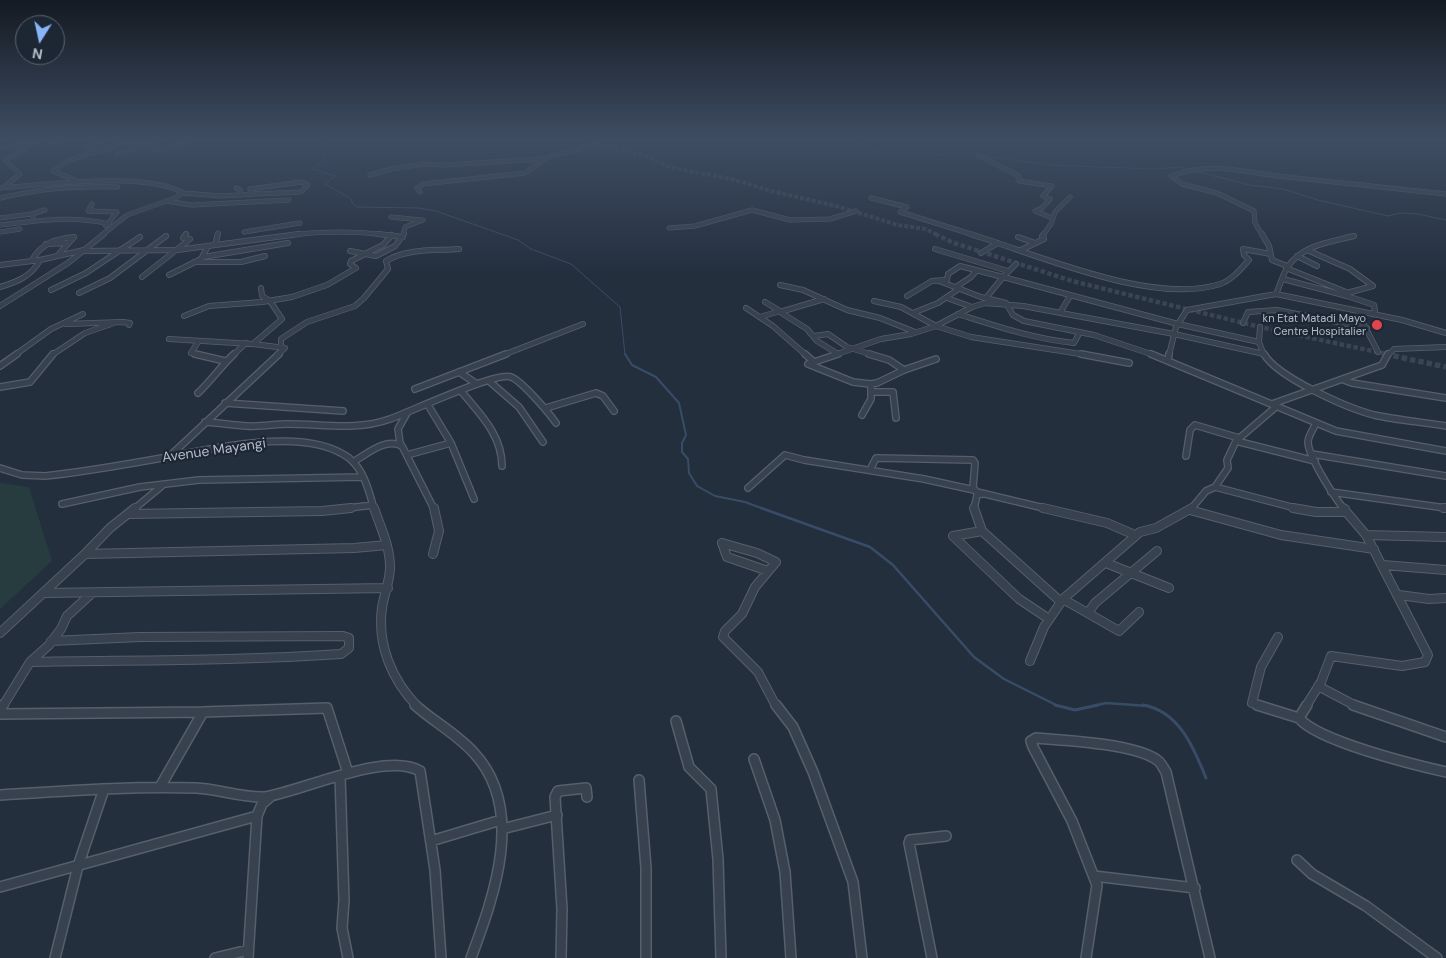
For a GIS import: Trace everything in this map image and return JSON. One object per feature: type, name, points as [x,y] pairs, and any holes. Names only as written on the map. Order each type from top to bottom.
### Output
[{"type":"street","points":[[1,188],[31,186]]},
{"type":"street","points":[[0,198],[34,190],[69,186],[102,188],[138,186]]},
{"type":"street","points":[[171,186],[183,193]]},
{"type":"street","points":[[253,195],[250,189],[274,186]]},
{"type":"street","points":[[0,306],[59,269],[131,213],[183,193],[221,196],[253,195],[300,192],[307,186]]},
{"type":"street","points":[[420,186],[417,188],[420,192]]},
{"type":"street","points":[[1050,186],[1052,186],[1043,196],[1050,199],[1042,208],[1035,212],[1052,218]]},
{"type":"street","points":[[1189,186],[1217,193],[1254,211],[1255,223],[1258,225],[1274,262],[1374,305],[1375,311],[1372,314]]},
{"type":"street","points":[[1366,186],[1446,194]]},
{"type":"street","points":[[236,188],[240,190],[241,195]]},
{"type":"street","points":[[221,196],[223,190]]},
{"type":"street","points":[[1021,250],[1044,239],[1042,236],[1051,224],[1055,212],[1070,197]]},
{"type":"street","points":[[871,198],[907,207],[900,212],[915,218],[1136,284],[1181,289],[1220,284],[1237,274],[1249,260],[1244,255],[1243,249],[1272,254]]},
{"type":"street","points":[[166,201],[192,205],[290,200]]},
{"type":"street","points":[[92,204],[88,211],[116,212],[102,231],[108,231]]},
{"type":"street","points":[[0,218],[32,214],[45,210]]},
{"type":"street","points":[[669,228],[695,226],[722,218],[730,218],[740,212],[752,210],[790,220],[830,219],[856,211]]},
{"type":"street","points":[[32,214],[35,220]]},
{"type":"street","points":[[350,251],[374,256],[395,246],[403,237],[405,227],[423,220],[391,217]]},
{"type":"street","points":[[0,225],[35,220],[78,219],[108,224]]},
{"type":"street","points":[[243,241],[244,230],[300,223]]},
{"type":"street","points":[[0,232],[20,229]]},
{"type":"street","points":[[0,265],[40,260],[84,251],[177,250],[313,232],[363,232],[403,237]]},
{"type":"street","points":[[215,245],[218,233]]},
{"type":"street","points":[[142,277],[190,239],[183,238],[186,234]]},
{"type":"street","points":[[184,316],[208,306],[270,301],[293,296],[344,276],[356,268],[350,264],[352,261],[362,254],[383,245],[392,235]]},
{"type":"street","points":[[79,293],[110,278],[166,236]]},
{"type":"street","points":[[1276,294],[1287,267],[1297,256],[1307,250],[1354,236]]},
{"type":"street","points":[[32,260],[35,254],[52,239],[74,237],[58,255]]},
{"type":"street","points":[[51,290],[94,269],[140,237]]},
{"type":"street","points":[[1018,237],[1035,243]]},
{"type":"street","points":[[46,244],[68,243]]},
{"type":"street","points":[[169,275],[203,257],[288,243]]},
{"type":"street","points":[[981,253],[998,244]]},
{"type":"street","points":[[203,257],[208,246]]},
{"type":"street","points":[[281,347],[281,339],[298,326],[356,305],[367,296],[379,278],[388,269],[386,260],[394,256],[459,249]]},
{"type":"street","points":[[935,249],[1008,270]]},
{"type":"street","points":[[1282,279],[1347,294],[1373,286],[1350,269],[1307,250]]},
{"type":"street","points":[[385,251],[394,256]]},
{"type":"street","points":[[194,262],[241,262],[265,256]]},
{"type":"street","points":[[1297,256],[1317,266]]},
{"type":"street","points":[[0,287],[17,282],[37,269],[40,260]]},
{"type":"street","points":[[986,298],[1008,270],[1016,264]]},
{"type":"street","points":[[907,296],[930,282],[947,280],[948,274],[958,267],[1178,324],[1259,342]]},
{"type":"street","points":[[913,313],[947,298],[976,271]]},
{"type":"street","points":[[940,281],[1008,304],[1174,334],[1264,354]]},
{"type":"street","points":[[780,285],[803,290],[847,310],[880,318],[915,332]]},
{"type":"street","points":[[253,344],[282,320],[282,316],[270,301],[262,296],[261,288]]},
{"type":"street","points":[[1168,360],[1174,334],[1182,315],[1187,310],[1276,294],[1405,321],[1446,333]]},
{"type":"street","points":[[1060,313],[1070,296]]},
{"type":"street","points":[[947,298],[972,307]]},
{"type":"street","points":[[760,317],[824,299]]},
{"type":"street","points":[[874,301],[893,304],[936,326],[971,337],[1129,363]]},
{"type":"street","points":[[765,302],[802,326],[817,341],[838,354]]},
{"type":"street","points":[[936,359],[904,370],[892,378],[870,384],[853,382],[808,364],[890,336],[936,326],[972,307],[985,303],[1008,304]]},
{"type":"street","points":[[1008,304],[1013,315],[1024,321],[1121,342],[1349,435],[1446,450]]},
{"type":"street","points":[[746,308],[777,329],[814,362]]},
{"type":"street","points":[[1243,323],[1248,312],[1274,310],[1367,328]]},
{"type":"street","points":[[1356,311],[1367,328],[1378,352]]},
{"type":"street","points":[[0,366],[51,329],[83,314]]},
{"type":"street","points":[[958,314],[1009,330],[1058,341],[1074,343],[1080,332]]},
{"type":"street","points":[[0,387],[30,382],[54,353],[85,334],[114,323]]},
{"type":"street","points":[[62,324],[130,323],[129,325]]},
{"type":"street","points":[[415,389],[583,324]]},
{"type":"street","points":[[1260,327],[1257,336],[1264,354],[1268,361],[1278,370],[1373,414],[1446,426]]},
{"type":"street","points":[[814,336],[828,334],[851,349],[893,361],[904,370]]},
{"type":"street","points":[[169,339],[246,343],[285,348],[204,422],[170,456]]},
{"type":"street","points":[[198,342],[191,354],[225,361]]},
{"type":"street","points":[[198,394],[225,361],[246,343]]},
{"type":"street","points":[[864,345],[866,352],[870,355]]},
{"type":"street","points":[[1030,661],[1037,641],[1062,600],[1135,536],[1179,517],[1190,510],[1206,491],[1215,486],[1228,468],[1227,460],[1238,440],[1275,405],[1314,388],[1344,380],[1382,365],[1390,351],[1394,349],[1446,347]]},
{"type":"street","points":[[459,372],[477,384]]},
{"type":"street","points":[[204,422],[248,426],[288,424],[343,427],[377,423],[501,376],[512,377],[546,408],[556,423]]},
{"type":"street","points":[[1344,380],[1352,383],[1446,398]]},
{"type":"street","points":[[489,381],[519,407],[543,442]]},
{"type":"street","points":[[862,415],[871,399],[870,384]]},
{"type":"street","points":[[461,391],[494,435],[503,452],[502,466]]},
{"type":"street","points":[[871,392],[893,392],[896,418]]},
{"type":"street","points":[[546,408],[596,393],[603,396],[614,411]]},
{"type":"street","points":[[226,403],[344,411]]},
{"type":"street","points":[[428,405],[451,443],[474,499]]},
{"type":"street","points":[[407,413],[398,429],[400,443],[427,493],[438,526],[438,538],[433,554]]},
{"type":"street","points":[[1299,718],[1318,686],[1332,656],[1396,666],[1411,666],[1425,662],[1428,655],[1399,595],[1366,535],[1331,492],[1315,461],[1308,441],[1316,423]]},
{"type":"street","points":[[1186,456],[1190,430],[1195,424],[1238,440],[1315,461]]},
{"type":"street","name":"Avenue Mayangi","points":[[0,468],[20,476],[52,476],[233,446],[290,443],[327,448],[341,453],[354,462],[363,477],[387,544],[390,563],[381,630],[383,646],[393,672],[411,701],[435,723],[474,753],[486,766],[501,803],[502,825],[497,869],[489,904],[471,958]]},
{"type":"street","points":[[354,462],[386,444],[400,443]]},
{"type":"street","points":[[407,455],[451,443]]},
{"type":"street","points":[[1312,454],[1446,476]]},
{"type":"street","points":[[748,488],[786,455],[804,460],[870,470],[974,490],[982,494],[1107,523],[1135,536]]},
{"type":"street","points":[[870,470],[876,458],[973,460],[975,463],[974,490]]},
{"type":"street","points":[[62,504],[164,484],[233,478],[363,477]]},
{"type":"street","points":[[0,634],[110,528],[164,484]]},
{"type":"street","points":[[1215,486],[1316,511],[1337,514],[1344,512],[1345,509]]},
{"type":"street","points":[[1331,492],[1446,508]]},
{"type":"street","points":[[982,494],[977,495],[974,505],[982,531],[1062,600],[1088,612],[1119,631],[1139,612]]},
{"type":"street","points":[[128,514],[322,511],[372,505]]},
{"type":"street","points":[[1190,510],[1281,535],[1374,549]]},
{"type":"street","points":[[982,531],[953,536],[996,576],[1014,597],[1033,611],[1049,619]]},
{"type":"street","points":[[1366,535],[1446,537]]},
{"type":"street","points":[[768,571],[727,557],[722,543],[776,562],[755,587],[742,614],[735,624],[725,631],[723,637],[758,672],[771,699],[793,727],[813,772],[853,882],[862,958]]},
{"type":"street","points":[[85,554],[354,548],[387,544]]},
{"type":"street","points":[[1088,612],[1094,603],[1109,593],[1130,573],[1158,551]]},
{"type":"street","points":[[1106,563],[1169,588]]},
{"type":"street","points":[[1383,565],[1446,570]]},
{"type":"street","points":[[43,593],[388,588]]},
{"type":"street","points":[[0,710],[30,662],[49,645],[61,629],[67,616],[92,593]]},
{"type":"street","points":[[1399,595],[1429,599],[1446,598]]},
{"type":"street","points":[[30,662],[206,658],[268,659],[341,654],[349,648],[349,638],[343,636],[149,637],[51,641]]},
{"type":"street","points":[[1278,637],[1261,667],[1252,703],[1299,718],[1303,723],[1353,747],[1389,759],[1446,772]]},
{"type":"street","points":[[1318,686],[1344,702],[1446,737]]},
{"type":"street","points":[[0,714],[203,712],[327,708],[344,774],[344,900],[342,928],[348,958]]},
{"type":"street","points":[[160,787],[203,712]]},
{"type":"street","points":[[676,721],[689,767],[710,788],[718,858],[721,958]]},
{"type":"street","points":[[1086,958],[1097,894],[1094,876],[1072,821],[1033,747],[1031,741],[1034,739],[1093,743],[1143,752],[1158,760],[1166,772],[1210,958]]},
{"type":"street","points":[[754,759],[775,820],[785,872],[791,958]]},
{"type":"street","points":[[0,795],[160,787],[209,789],[247,798],[271,796],[344,774],[389,766],[412,765],[418,767],[435,870],[441,958]]},
{"type":"street","points":[[639,780],[646,868],[646,958]]},
{"type":"street","points":[[561,958],[562,909],[558,814],[555,797],[558,791],[584,787],[586,798]]},
{"type":"street","points":[[55,958],[78,866],[104,789]]},
{"type":"street","points":[[215,958],[248,954],[257,816],[262,804],[271,796]]},
{"type":"street","points":[[431,841],[558,814]]},
{"type":"street","points":[[0,887],[257,816]]},
{"type":"street","points":[[932,958],[909,844],[910,840],[915,838],[946,836]]},
{"type":"street","points":[[1297,860],[1312,874],[1354,897],[1437,958]]},
{"type":"street","points":[[1094,876],[1194,888]]},
{"type":"green space","points":[[0,483],[29,487],[52,561],[0,609]]},
{"type":"waterway","points":[[328,186],[350,198],[353,204],[358,207],[418,208],[436,211],[518,240],[531,249],[571,264],[620,307],[625,355]]},
{"type":"waterway","points":[[1256,186],[1283,189],[1318,200],[1388,216],[1400,213],[1418,214],[1446,220]]},
{"type":"waterway","points":[[625,354],[632,365],[656,377],[679,403],[686,435],[682,443],[682,452],[688,459],[689,473],[697,486],[715,496],[745,502],[764,509]]},
{"type":"waterway","points":[[761,508],[870,547],[893,565],[974,657],[1004,679],[1057,706]]},
{"type":"waterway","points":[[1093,706],[1106,703],[1146,706]]},
{"type":"waterway","points":[[1057,706],[1075,710],[1098,705]]},
{"type":"waterway","points":[[1146,706],[1166,715],[1184,732],[1206,778]]},
{"type":"tunnel","points":[[754,186],[836,206],[898,225],[925,229],[938,235]]},
{"type":"tunnel","points":[[935,234],[954,243],[1072,281],[1260,327],[1391,355]]},
{"type":"tunnel","points":[[1385,354],[1446,367]]},
{"type":"place","name":"kn Etat Matadi Mayo Centre Hospitalier","points":[[1377,325]]}]
